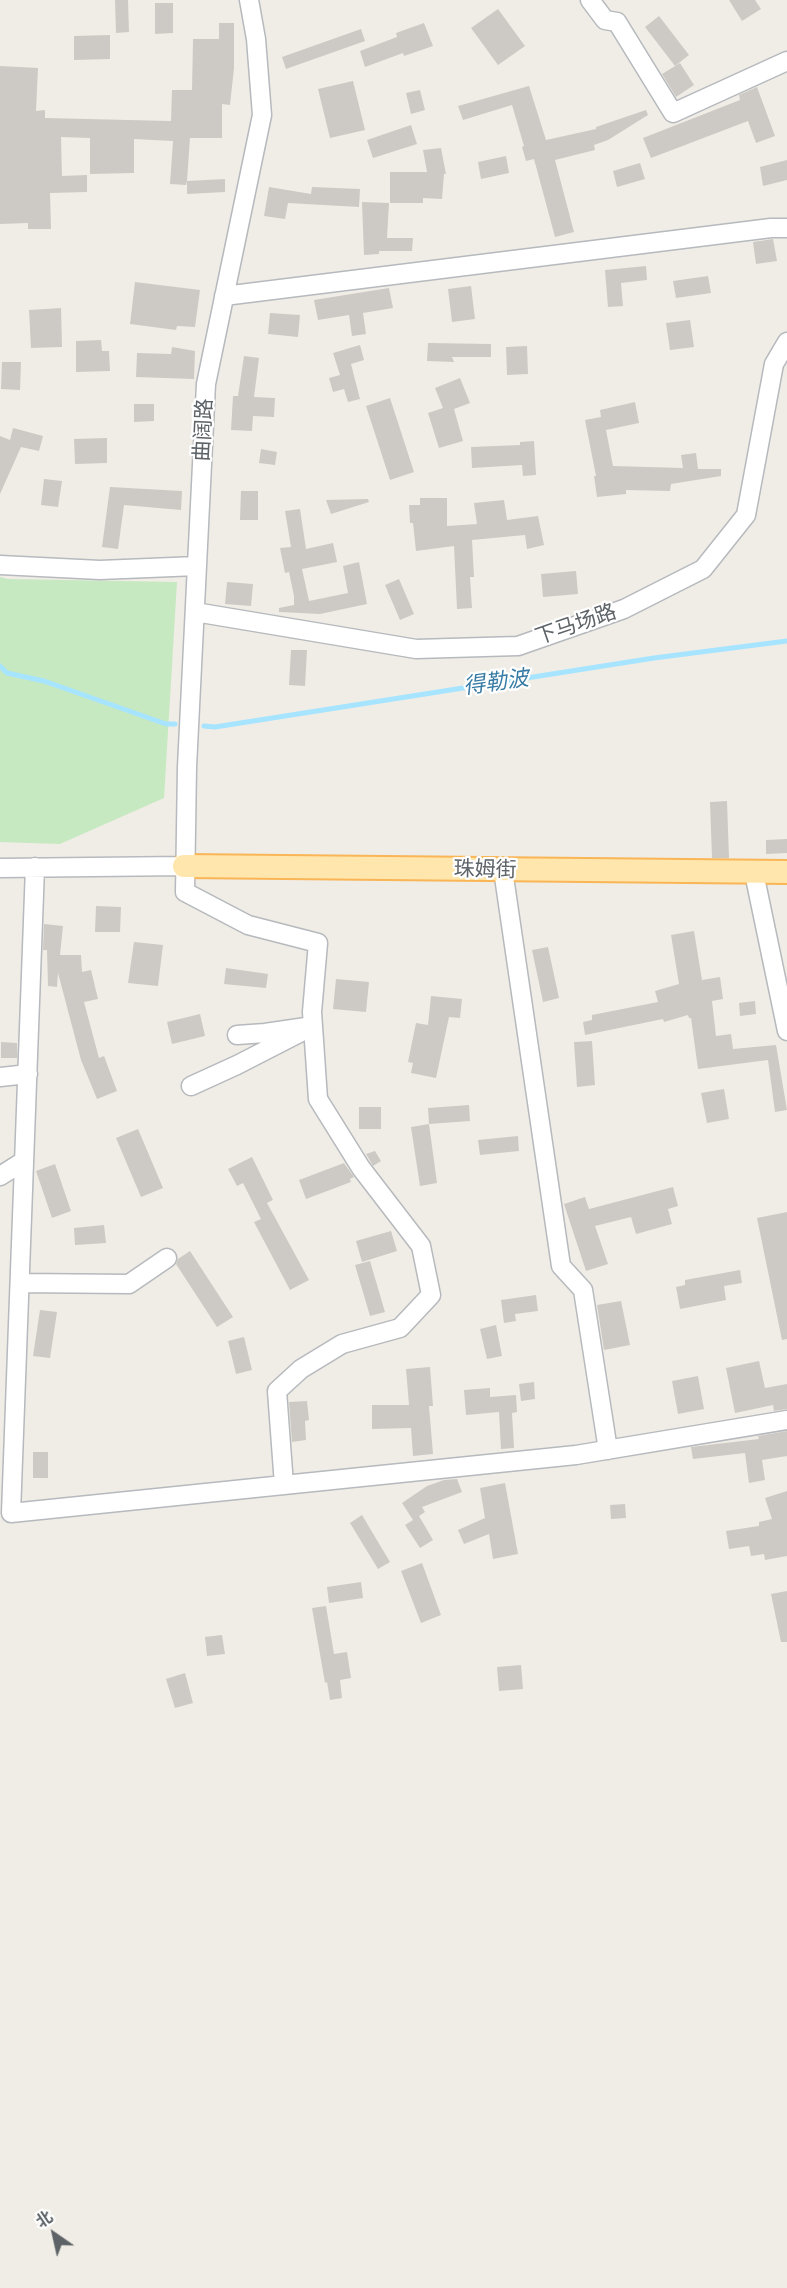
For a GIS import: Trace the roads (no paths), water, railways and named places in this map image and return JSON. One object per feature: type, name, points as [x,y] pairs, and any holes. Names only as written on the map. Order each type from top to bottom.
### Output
[{"type":"main road","name":"珠姆街","points":[[184,866],[787,872]]},
{"type":"street","name":"曲阔路","points":[[249,0],[256,39],[262,116],[206,384],[184,866],[185,892],[248,925],[318,943],[312,1012],[313,1026]]},
{"type":"street","points":[[590,0],[605,20],[617,22],[673,113],[787,61]]},
{"type":"street","points":[[224,296],[771,228],[787,228]]},
{"type":"street","name":"下马场路","points":[[195,612],[416,649],[518,645],[624,609],[703,568],[746,515],[774,364],[787,342]]},
{"type":"street","points":[[0,565],[100,570],[197,566]]},
{"type":"street","points":[[0,868],[184,866]]},
{"type":"street","points":[[35,867],[11,1513],[608,1450],[787,1420]]},
{"type":"street","points":[[503,870],[561,1266],[583,1290],[608,1450]]},
{"type":"street","points":[[754,873],[787,1031]]},
{"type":"street","points":[[237,1035],[313,1026]]},
{"type":"street","points":[[191,1086],[313,1026]]},
{"type":"street","points":[[284,1485],[277,1391],[301,1369],[342,1344],[400,1328],[431,1295],[421,1246],[361,1168],[318,1099],[313,1026]]},
{"type":"street","points":[[0,1077],[28,1074]]},
{"type":"street","points":[[0,1176],[24,1161]]},
{"type":"street","points":[[20,1283],[129,1284],[167,1258]]},
{"type":"waterway","name":"得勒波","points":[[204,726],[215,727],[654,658],[787,641]]},
{"type":"waterway","name":"得勒波","points":[[0,666],[7,673],[44,681],[166,724],[175,724]]}]
